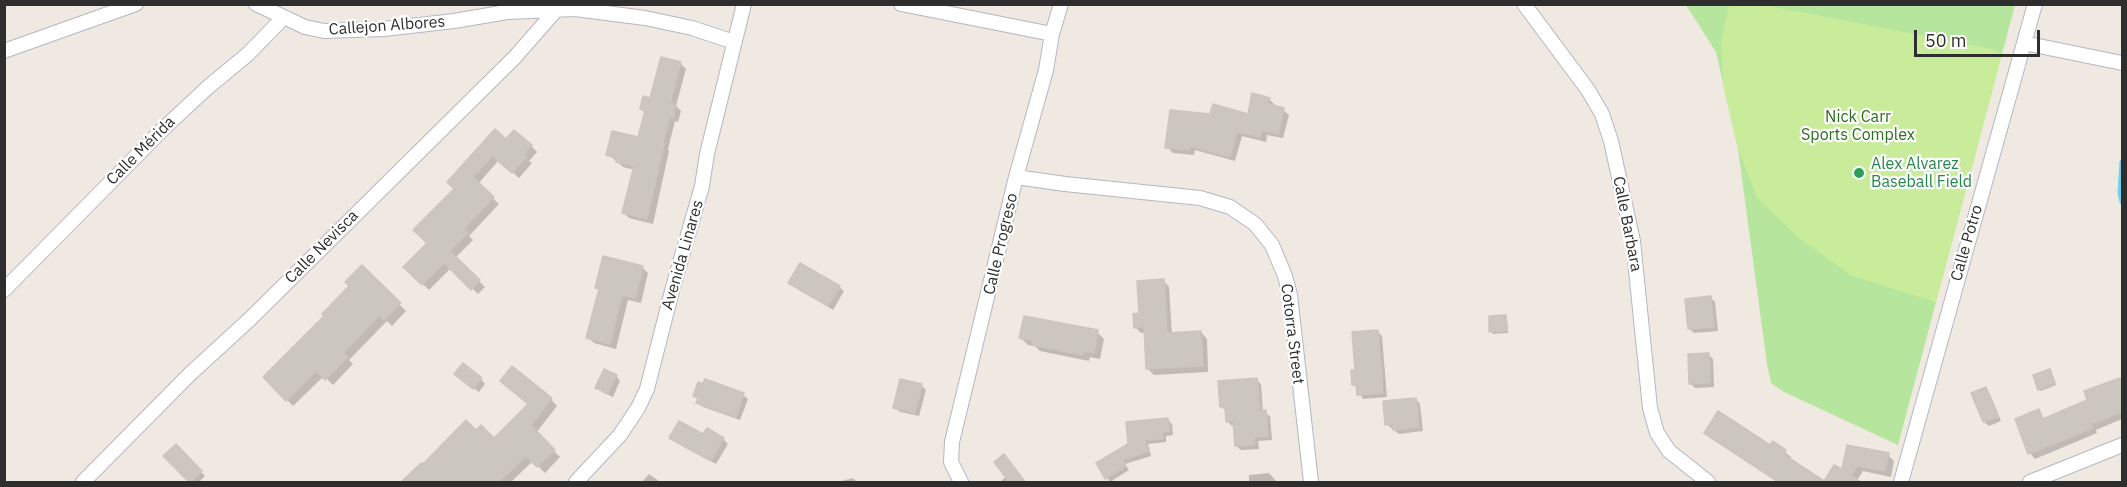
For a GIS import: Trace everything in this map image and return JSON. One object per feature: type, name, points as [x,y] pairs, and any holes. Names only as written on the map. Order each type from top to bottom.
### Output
[{"type":"street","points":[[4,51],[136,4]]},
{"type":"street","name":"Callejon Albores","points":[[256,4],[305,27],[324,31],[351,31],[454,21],[507,12],[557,9],[594,10],[645,18],[692,28],[734,42]]},
{"type":"street","name":"Avenida Linares","points":[[576,483],[620,435],[639,408],[647,389],[702,186],[707,154],[744,4]]},
{"type":"street","points":[[901,4],[1052,34]]},
{"type":"street","name":"Calle Progreso","points":[[961,483],[951,462],[952,442],[1016,177],[1046,70],[1052,34],[1061,4]]},
{"type":"street","name":"Calle Barbara","points":[[1524,4],[1588,90],[1602,114],[1611,141],[1633,241],[1650,408],[1657,433],[1669,451],[1708,483]]},
{"type":"street","name":"Calle Potro","points":[[1901,483],[2035,4]]},
{"type":"street","name":"Calle Nevisca","points":[[83,483],[190,374],[250,319],[515,57],[557,9]]},
{"type":"street","name":"Calle Mérida","points":[[4,290],[163,129],[207,88],[249,54],[283,18]]},
{"type":"street","points":[[2024,43],[2122,63]]},
{"type":"street","name":"Cotorra Street","points":[[1016,177],[1200,198],[1230,207],[1255,224],[1272,245],[1290,295],[1311,483]]},
{"type":"street","points":[[2030,483],[2122,445]]},
{"type":"green space","name":"Alex Alvarez Baseball Field","points":[[1759,4],[1992,49],[2002,54],[1936,302],[1852,276],[1799,238],[1757,198],[1738,149],[1724,89],[1721,41],[1729,5]]},
{"type":"green space","name":"Alex Alvarez Baseball Field","points":[[1686,5],[2015,5],[1898,445],[1784,392],[1771,383],[1738,149],[1716,52]]},
{"type":"building","points":[[661,57],[681,62],[670,103],[676,104],[673,118],[670,117],[663,143],[647,219],[622,213],[634,166],[616,162],[617,158],[606,155],[612,131],[638,137],[645,111],[640,109],[643,96],[650,98]]},
{"type":"building","points":[[1252,93],[1270,98],[1268,104],[1284,108],[1278,134],[1262,130],[1260,137],[1237,132],[1230,157],[1190,146],[1189,150],[1165,148],[1170,110],[1210,114],[1213,104],[1248,114]]},
{"type":"building","points":[[495,129],[506,139],[514,130],[532,145],[524,154],[527,156],[512,173],[492,156],[473,177],[494,197],[464,229],[468,233],[450,251],[480,280],[471,290],[444,263],[422,285],[403,267],[427,243],[413,230],[454,189],[447,182]]},
{"type":"building","points":[[603,256],[643,266],[635,298],[622,295],[610,344],[586,338],[599,289],[595,288]]},
{"type":"building","points":[[800,263],[840,286],[828,306],[788,283]]},
{"type":"building","points":[[362,265],[401,303],[384,320],[379,316],[343,353],[348,357],[325,380],[316,371],[286,401],[263,377],[324,316],[322,314],[349,286],[345,282]]},
{"type":"building","points":[[1164,279],[1167,333],[1201,331],[1203,366],[1146,369],[1144,326],[1134,328],[1133,314],[1139,313],[1137,281]]},
{"type":"building","points":[[1711,296],[1714,327],[1688,329],[1685,299]]},
{"type":"building","points":[[1506,315],[1507,331],[1489,332],[1489,316]]},
{"type":"building","points":[[1024,316],[1098,330],[1094,353],[1083,351],[1083,355],[1032,345],[1033,341],[1019,338]]},
{"type":"building","points":[[1378,330],[1383,393],[1357,395],[1356,385],[1352,385],[1351,370],[1355,370],[1352,332]]},
{"type":"building","points":[[1709,353],[1710,383],[1689,384],[1688,354]]},
{"type":"building","points":[[463,363],[482,378],[473,389],[454,374]]},
{"type":"building","points":[[512,366],[552,398],[531,425],[555,450],[537,467],[526,456],[498,483],[400,483],[421,463],[423,464],[466,420],[476,430],[481,425],[494,438],[528,404],[500,381]]},
{"type":"building","points":[[604,369],[617,375],[608,393],[595,388]]},
{"type":"building","points":[[2050,369],[2055,383],[2038,390],[2033,375]]},
{"type":"building","points":[[1257,378],[1260,411],[1266,410],[1268,436],[1254,437],[1255,445],[1235,446],[1233,421],[1226,422],[1225,407],[1220,407],[1218,381]]},
{"type":"building","points":[[2120,378],[2122,412],[2091,424],[2093,428],[2028,454],[2015,419],[2039,409],[2043,419],[2087,400],[2084,391]]},
{"type":"building","points":[[705,379],[744,393],[736,417],[696,403],[698,398],[693,396],[698,382],[703,384]]},
{"type":"building","points":[[900,379],[922,384],[915,413],[893,408]]},
{"type":"building","points":[[1986,387],[1998,417],[1983,422],[1971,393]]},
{"type":"building","points":[[1416,398],[1419,427],[1393,430],[1393,424],[1385,425],[1383,401]]},
{"type":"building","points":[[1718,411],[1770,445],[1773,441],[1786,450],[1783,454],[1824,481],[1834,465],[1842,469],[1847,445],[1889,453],[1885,471],[1857,466],[1851,475],[1862,483],[1780,483],[1704,433]]},
{"type":"building","points":[[1168,418],[1170,431],[1162,432],[1163,439],[1145,440],[1148,451],[1123,460],[1126,466],[1105,479],[1096,463],[1128,444],[1126,422]]},
{"type":"building","points":[[679,421],[703,434],[707,428],[724,438],[711,461],[669,438]]},
{"type":"building","points":[[176,444],[202,471],[190,483],[163,456]]},
{"type":"building","points":[[1004,454],[1026,483],[1010,483],[994,462]]},
{"type":"waterway","points":[[2122,162],[2120,193],[2122,202]]},
{"type":"place","name":"Alex Alvarez Baseball Field","points":[[1859,173]]},
{"type":"park label","name":"Nick Carr Sports Complex","points":[[1858,126]]}]
